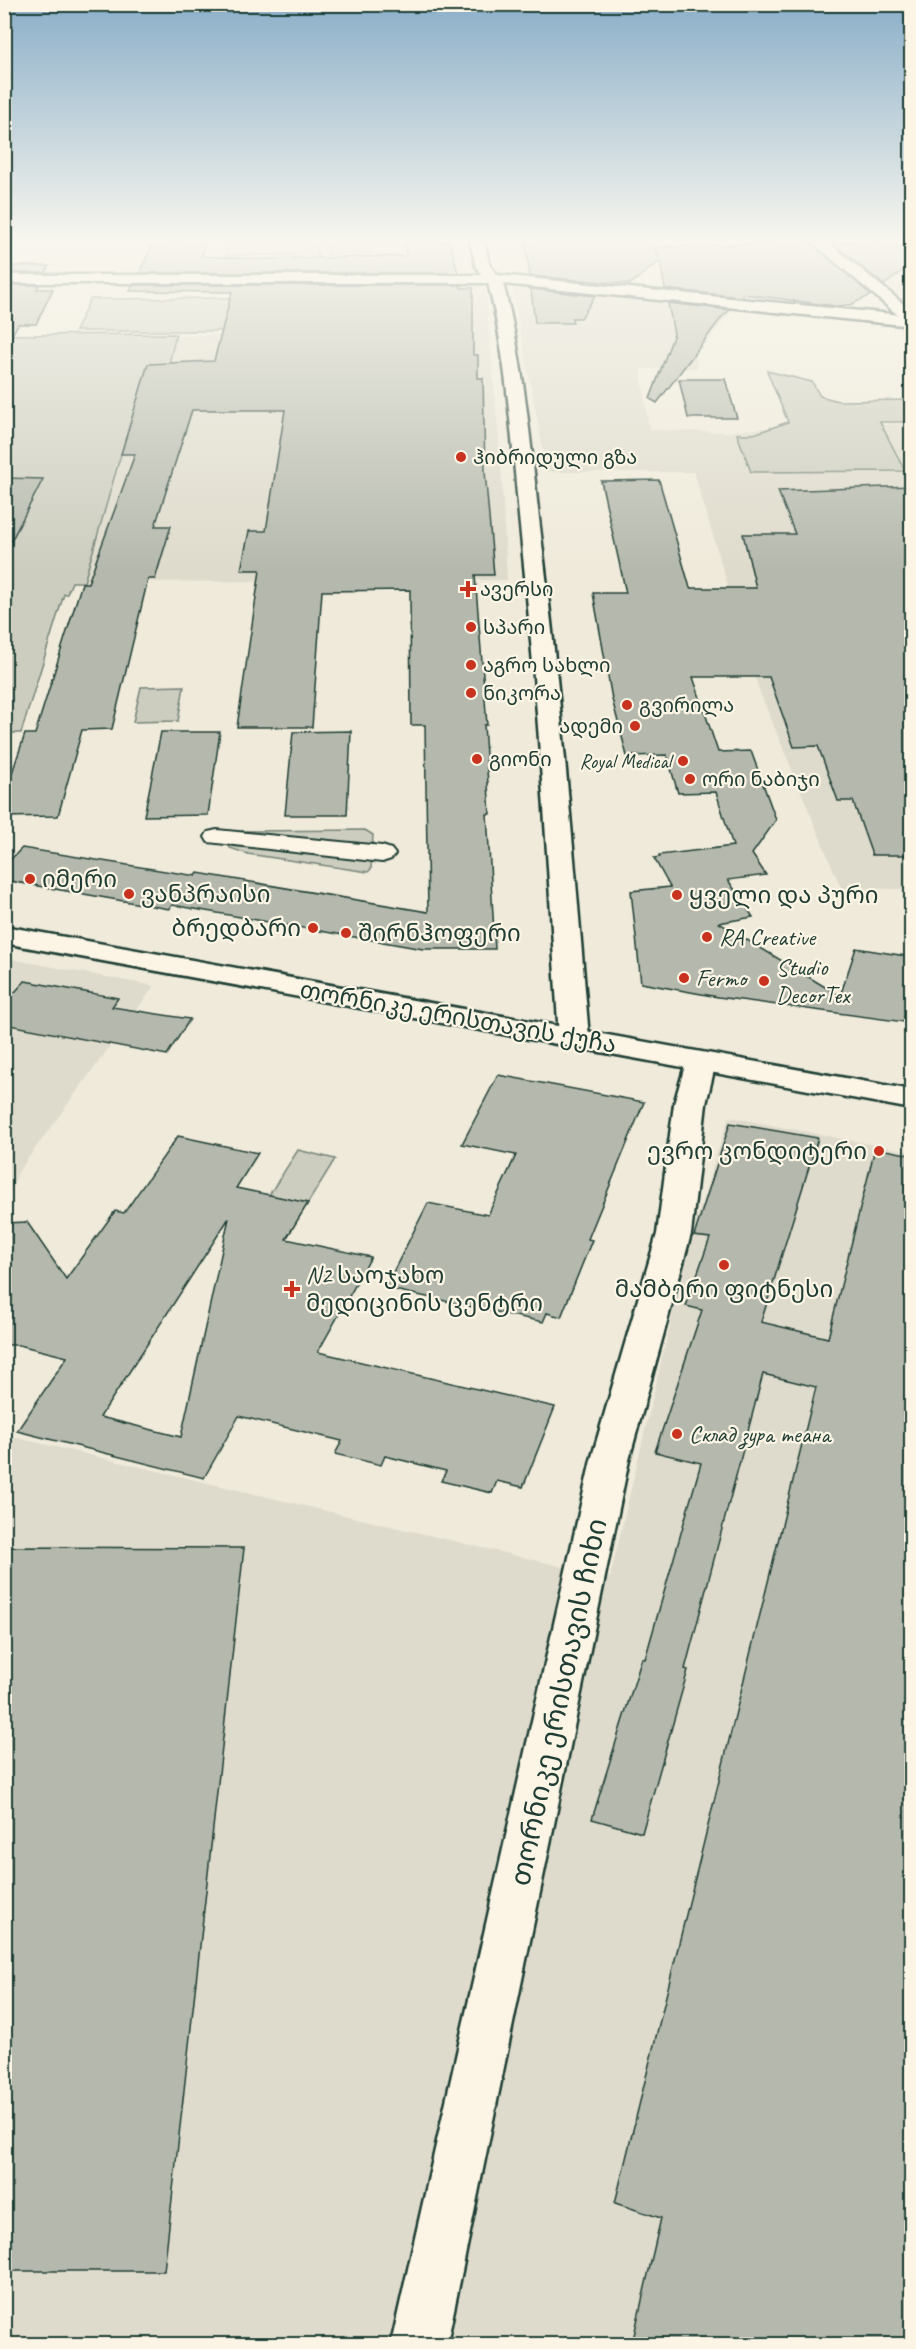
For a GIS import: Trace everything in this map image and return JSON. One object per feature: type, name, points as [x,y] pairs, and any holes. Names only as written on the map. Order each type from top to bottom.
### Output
[{"type":"street","points":[[508,352],[522,451],[548,686],[574,1038]]},
{"type":"street","points":[[217,837],[382,854]]},
{"type":"street","name":"თორნიკე ერისთავის ქუჩა","points":[[4,934],[912,1100]]},
{"type":"street","name":"თორნიკე ერისთავის ჩიხი","points":[[418,2344],[610,1460],[674,1234],[690,1104],[701,1062]]},
{"type":"shaded area","points":[[5,352],[172,352],[169,364],[148,364],[142,385],[157,385],[121,454],[84,582],[72,582],[67,594],[64,594],[21,733],[9,733],[5,748]]},
{"type":"shaded area","points":[[172,352],[491,352],[501,463],[507,580],[84,582],[148,364],[169,364]]},
{"type":"shaded area","points":[[524,352],[699,352],[696,355],[697,368],[641,369],[649,430],[728,432],[781,426],[911,424],[911,889],[841,888],[759,690],[694,472],[547,472]]},
{"type":"shaded area","points":[[767,371],[812,382],[820,396],[838,401],[911,400],[911,422],[880,422],[905,471],[751,472],[737,434],[754,434],[788,422]]},
{"type":"shaded area","points":[[184,686],[178,721],[133,722],[141,687]]},
{"type":"shaded area","points":[[365,830],[373,835],[371,869],[368,872],[248,854],[230,848],[227,840],[234,833],[242,831]]},
{"type":"shaded area","points":[[5,958],[154,986],[18,1172],[5,1210]]},
{"type":"shaded area","points":[[729,1117],[911,1152],[911,2344],[5,2344],[5,1435],[610,1578],[691,1236]]},
{"type":"shaded area","points":[[298,1150],[335,1159],[308,1203],[269,1195]]},
{"type":"building","points":[[216,352],[473,352],[473,355],[478,355],[478,378],[483,378],[485,471],[494,575],[475,575],[487,725],[484,725],[490,814],[487,814],[495,949],[423,949],[172,905],[169,909],[4,880],[4,866],[22,848],[196,876],[198,873],[428,912],[425,725],[411,725],[410,590],[322,591],[312,727],[237,727],[260,570],[241,570],[249,531],[266,531],[285,410],[192,410],[155,526],[171,526],[155,579],[148,579],[112,729],[82,730],[58,816],[4,817],[4,797],[25,734],[35,734],[82,583],[88,583],[135,454],[121,454],[148,364],[214,361]]},
{"type":"building","points":[[667,352],[696,352],[657,403],[650,399]]},
{"type":"building","points":[[679,379],[725,379],[737,418],[688,418]]},
{"type":"building","points":[[4,478],[43,479],[4,555]]},
{"type":"building","points":[[659,480],[690,588],[756,588],[743,534],[795,534],[778,491],[912,486],[912,855],[872,855],[853,801],[838,801],[818,746],[794,747],[769,677],[693,677],[718,752],[751,751],[776,820],[752,854],[766,875],[728,880],[753,917],[719,923],[840,996],[856,948],[912,957],[912,1023],[718,997],[641,983],[631,891],[670,887],[654,858],[660,857],[659,855],[733,846],[716,792],[678,793],[667,755],[627,756],[612,699],[593,593],[626,593],[601,481]]},
{"type":"building","points":[[351,731],[347,815],[285,815],[293,732]]},
{"type":"building","points":[[161,732],[220,732],[208,815],[144,816]]},
{"type":"building","points":[[25,981],[118,998],[112,1007],[190,1019],[167,1055],[4,1024],[4,990],[15,992]]},
{"type":"building","points":[[498,1075],[644,1102],[588,1239],[592,1240],[561,1317],[547,1313],[543,1322],[385,1288],[428,1203],[488,1215],[516,1155],[462,1144]]},
{"type":"building","points":[[730,1123],[818,1138],[761,1322],[828,1338],[875,1148],[912,1155],[912,2344],[632,2344],[661,2218],[615,2203],[816,1387],[763,1374],[685,1669],[688,1670],[642,1833],[592,1819],[642,1658],[645,1659],[701,1463],[655,1452],[702,1310],[686,1306],[710,1238],[694,1236]]},
{"type":"building","points":[[178,1136],[258,1153],[236,1188],[308,1203],[286,1239],[371,1257],[318,1352],[555,1407],[523,1487],[497,1481],[492,1493],[441,1481],[446,1471],[385,1456],[381,1465],[335,1454],[342,1441],[239,1416],[204,1478],[17,1431],[67,1357],[19,1345],[4,1345],[4,1223],[27,1222],[66,1279],[115,1211],[124,1213]],"holes":[[[229,1218],[181,1437],[100,1417]]]},
{"type":"building","points":[[4,1547],[244,1548],[164,2271],[4,2271]]},
{"type":"place","name":"ჰიბრიდული გზა","points":[[461,457]]},
{"type":"place","name":"ავერსი","points":[[468,589]]},
{"type":"place","name":"სპარი","points":[[471,627]]},
{"type":"place","name":"აგრო სახლი","points":[[471,665]]},
{"type":"place","name":"ნიკორა","points":[[471,693]]},
{"type":"place","name":"გვირილა","points":[[627,705]]},
{"type":"place","name":"ადემი","points":[[635,726]]},
{"type":"place","name":"გიონი","points":[[477,759]]},
{"type":"place","name":"Royal Medical","points":[[683,761]]},
{"type":"place","name":"ორი ნაბიჯი","points":[[690,779]]},
{"type":"place","name":"იმერი","points":[[30,879]]},
{"type":"place","name":"ვანპრაისი","points":[[129,894]]},
{"type":"place","name":"ყველი და პური","points":[[677,895]]},
{"type":"place","name":"ბრედბარი","points":[[313,928]]},
{"type":"place","name":"შირნჰოფერი","points":[[346,933]]},
{"type":"place","name":"RA Creative","points":[[707,937]]},
{"type":"place","name":"Fermo","points":[[684,978]]},
{"type":"place","name":"Studio DecorTex","points":[[764,981]]},
{"type":"place","name":"ევრო კონდიტერი","points":[[879,1151]]},
{"type":"place","name":"მამბერი ფიტნესი","points":[[724,1265]]},
{"type":"place","name":"N2 საოჯახო მედიცინის ცენტრი","points":[[292,1289]]},
{"type":"place","name":"Склад зура теана","points":[[677,1434]]}]
